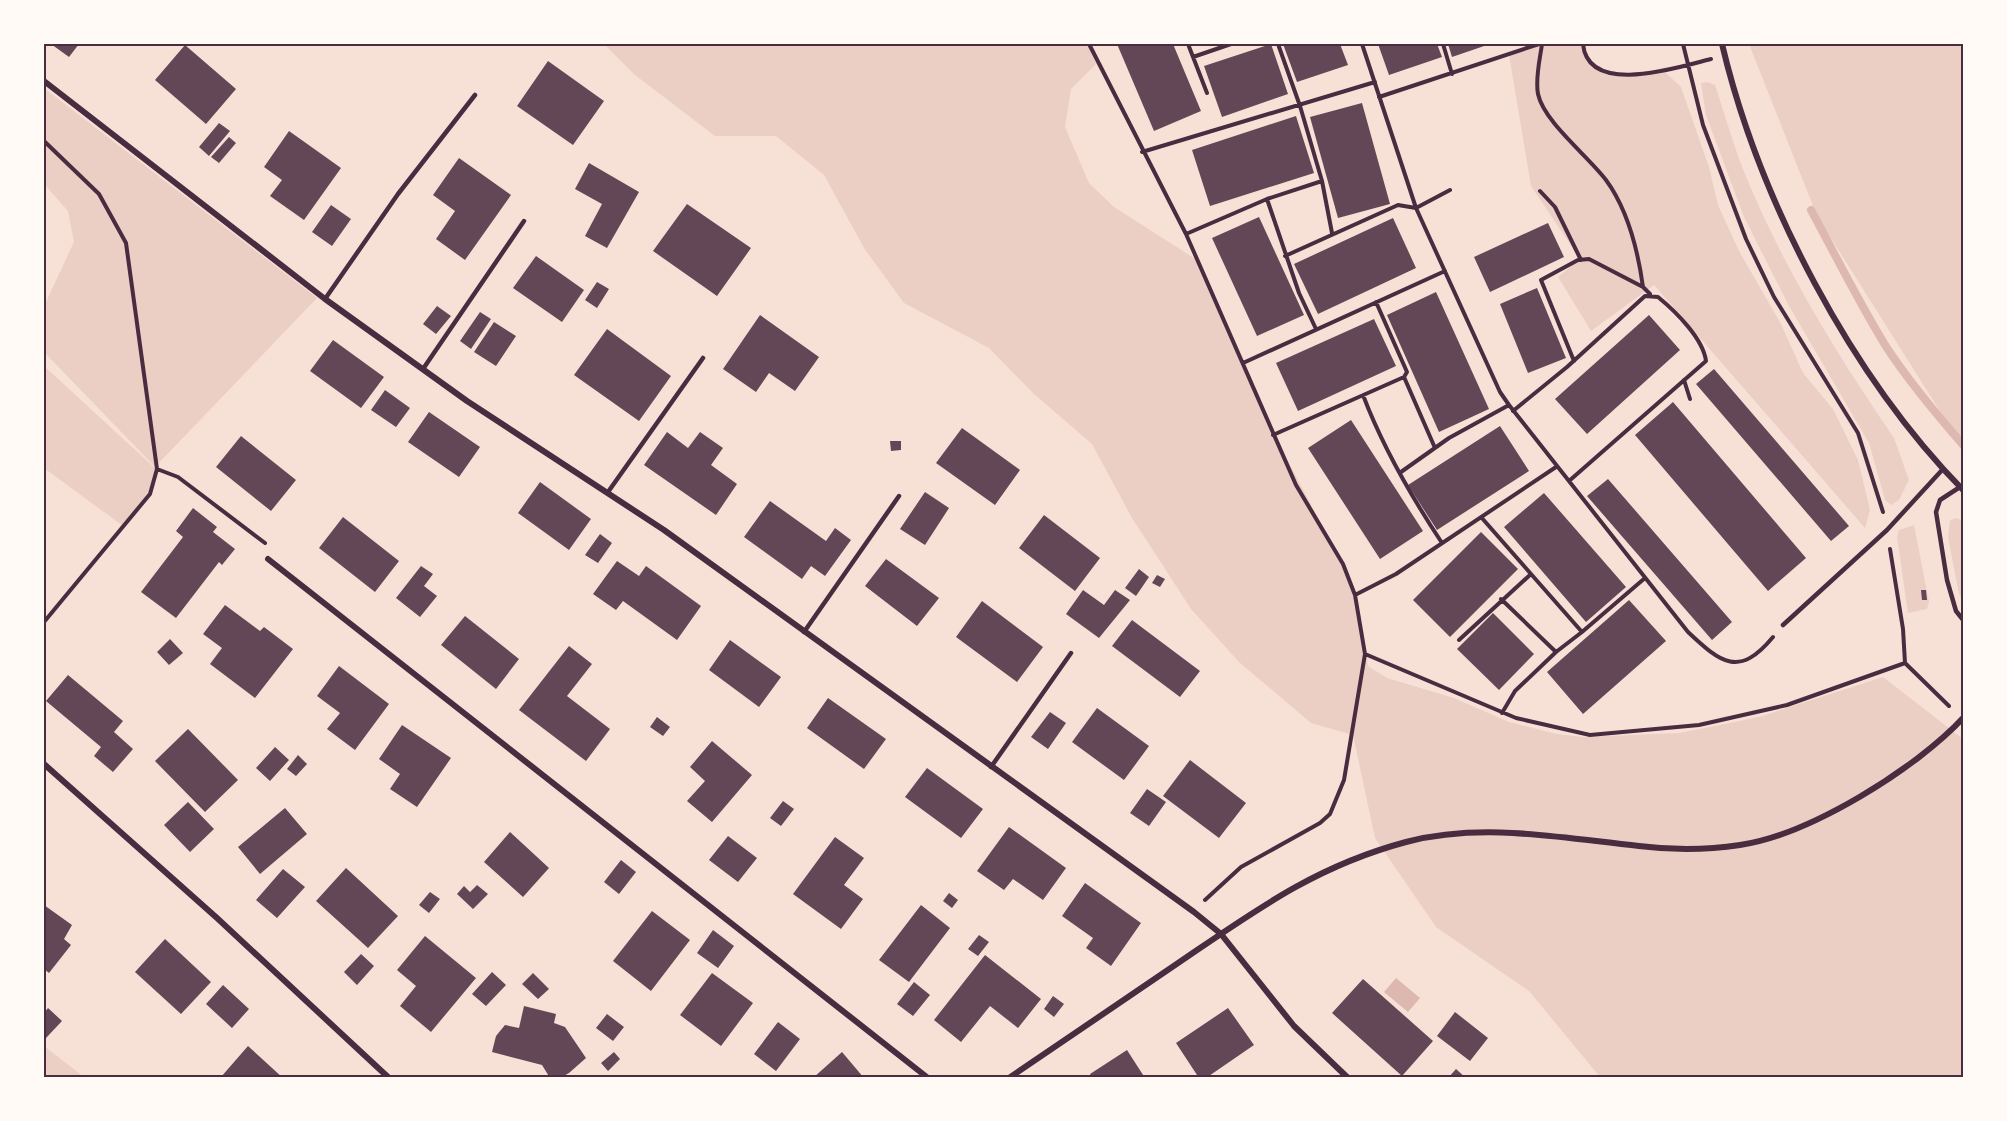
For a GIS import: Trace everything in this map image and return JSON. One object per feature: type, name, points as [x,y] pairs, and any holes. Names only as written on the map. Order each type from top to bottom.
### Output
[{"type":"street","points":[[1722,44],[1750,136],[1821,293],[1871,378],[1943,469],[1962,489]]},
{"type":"street","points":[[44,81],[325,299],[534,446],[608,492],[1194,912],[1221,934],[1294,1026],[1348,1077]]},
{"type":"street","points":[[268,559],[928,1077]]},
{"type":"street","points":[[1009,1077],[1297,884],[1351,859],[1408,842],[1464,833],[1527,833],[1640,847],[1694,848],[1741,845],[1791,831],[1843,806],[1908,765],[1964,717]]},
{"type":"street","points":[[44,764],[217,918],[388,1077]]},
{"type":"lane","points":[[325,299],[398,194],[475,95]]},
{"type":"lane","points":[[423,369],[525,221]]},
{"type":"lane","points":[[608,492],[703,358]]},
{"type":"lane","points":[[1783,625],[1887,531],[1943,469]]},
{"type":"lane","points":[[1962,489],[1940,500],[1936,512],[1947,580],[1956,611],[1964,621]]},
{"type":"lane","points":[[804,632],[900,496]]},
{"type":"lane","points":[[991,767],[1071,652]]},
{"type":"path","points":[[1089,44],[1142,152],[1186,234],[1296,485],[1343,564],[1355,595],[1365,654],[1344,780],[1330,814],[1320,823],[1241,867],[1194,912]]},
{"type":"path","points":[[1188,44],[1207,93]]},
{"type":"path","points":[[1193,57],[1231,44]]},
{"type":"path","points":[[1278,44],[1300,106],[1322,181],[1332,233]]},
{"type":"path","points":[[1362,44],[1416,208],[1513,411],[1688,632],[1721,660],[1733,662],[1758,655],[1783,625]]},
{"type":"path","points":[[1443,44],[1452,74]]},
{"type":"path","points":[[1379,97],[1540,44],[1538,95],[1555,121],[1597,168],[1614,192],[1634,242],[1643,287]]},
{"type":"path","points":[[1582,44],[1588,60],[1596,67],[1622,76],[1687,65],[1725,55]]},
{"type":"path","points":[[1683,44],[1703,125],[1746,239],[1774,297],[1858,433],[1887,531],[1903,628],[1905,663],[1949,706]]},
{"type":"path","points":[[1142,152],[1375,82]]},
{"type":"path","points":[[44,141],[99,194],[126,243],[157,470],[150,494],[44,622]]},
{"type":"path","points":[[1186,234],[1267,200],[1322,181]]},
{"type":"path","points":[[1285,256],[1332,233],[1398,206],[1416,208],[1450,190]]},
{"type":"path","points":[[1540,191],[1555,207],[1581,260]]},
{"type":"path","points":[[1267,200],[1285,256],[1316,329]]},
{"type":"path","points":[[1569,482],[1706,361],[1705,354],[1666,303],[1643,287],[1589,259],[1581,260],[1541,280],[1574,361]]},
{"type":"path","points":[[1243,363],[1445,271]]},
{"type":"path","points":[[1513,411],[1650,294]]},
{"type":"path","points":[[1273,435],[1404,377],[1407,372],[1376,302]]},
{"type":"path","points":[[1404,377],[1436,448]]},
{"type":"path","points":[[1684,380],[1690,399]]},
{"type":"path","points":[[1363,394],[1376,430],[1401,472],[1406,489],[1442,543]]},
{"type":"path","points":[[1401,472],[1436,448],[1509,405]]},
{"type":"path","points":[[1355,595],[1395,574],[1556,467]]},
{"type":"path","points":[[157,470],[178,477],[269,546],[268,559]]},
{"type":"path","points":[[1481,517],[1582,632]]},
{"type":"path","points":[[1459,640],[1501,599],[1531,574]]},
{"type":"path","points":[[1502,713],[1515,691],[1556,652],[1644,578]]},
{"type":"path","points":[[1501,599],[1556,652]]},
{"type":"path","points":[[1365,654],[1502,713],[1590,735],[1699,725],[1787,705],[1905,663]]},
{"type":"shaded area","points":[[604,44],[1087,44],[1096,64],[1071,89],[1065,127],[1089,183],[1114,207],[1200,262],[1272,431],[1335,550],[1357,600],[1368,666],[1387,678],[1454,698],[1509,722],[1557,734],[1583,737],[1679,733],[1730,723],[1762,716],[1883,677],[1963,739],[1963,1077],[1600,1077],[1529,991],[1436,927],[1375,838],[1353,735],[1311,723],[1239,662],[1191,609],[1132,518],[1092,444],[1034,394],[989,348],[904,303],[864,248],[824,175],[776,136],[715,136],[635,75]]},
{"type":"shaded area","points":[[1541,44],[1582,44],[1586,56],[1593,65],[1603,71],[1628,74],[1665,72],[1681,87],[1709,167],[1718,205],[1739,251],[1781,324],[1803,373],[1833,409],[1858,460],[1870,510],[1865,528],[1654,285],[1591,331],[1558,277],[1580,259],[1531,186],[1509,55]]},
{"type":"shaded area","points":[[1749,44],[1963,44],[1963,444],[1955,435],[1817,216]]},
{"type":"shaded area","points":[[1707,82],[1715,85],[1747,180],[1783,257],[1836,349],[1894,438],[1909,480],[1899,500],[1891,505],[1885,500],[1869,443],[1789,306],[1744,217],[1706,115],[1701,83]]},
{"type":"shaded area","points":[[44,88],[317,298],[155,467],[44,352],[44,306],[74,242],[68,211],[44,184]]},
{"type":"shaded area","points":[[44,366],[156,469],[149,492],[123,526],[44,468]]},
{"type":"shaded area","points":[[1956,518],[1963,521],[1963,601],[1959,594],[1948,537],[1950,520]]},
{"type":"shaded area","points":[[1914,525],[1929,602],[1927,609],[1908,613],[1897,537],[1899,530]]},
{"type":"shaded area","points":[[1396,978],[1420,998],[1408,1012],[1384,992]]},
{"type":"shaded area","points":[[44,1046],[84,1077],[44,1077]]},
{"type":"building","points":[[51,44],[79,44],[69,57]]},
{"type":"building","points":[[1117,44],[1173,44],[1201,111],[1154,131]]},
{"type":"building","points":[[1271,44],[1288,94],[1222,117],[1204,66]]},
{"type":"building","points":[[1283,44],[1340,44],[1348,65],[1297,82]]},
{"type":"building","points":[[1378,44],[1437,44],[1442,57],[1389,75]]},
{"type":"building","points":[[1448,44],[1490,44],[1452,57]]},
{"type":"building","points":[[185,45],[236,89],[206,124],[155,80]]},
{"type":"building","points":[[548,61],[604,101],[573,145],[517,106]]},
{"type":"building","points":[[1362,103],[1390,204],[1338,218],[1310,117]]},
{"type":"building","points":[[1296,116],[1314,173],[1210,206],[1192,150]]},
{"type":"building","points":[[219,123],[230,131],[209,156],[199,147]]},
{"type":"building","points":[[289,131],[341,168],[304,220],[270,196],[282,180],[264,167]]},
{"type":"building","points":[[229,137],[236,143],[219,163],[211,157]]},
{"type":"building","points":[[459,158],[511,195],[465,260],[436,239],[455,211],[433,195]]},
{"type":"building","points":[[589,163],[639,192],[607,248],[585,236],[602,204],[575,189]]},
{"type":"building","points":[[687,204],[751,248],[717,296],[653,251]]},
{"type":"building","points":[[331,205],[351,219],[332,246],[312,232]]},
{"type":"building","points":[[1259,217],[1304,315],[1257,336],[1212,238]]},
{"type":"building","points":[[1393,218],[1416,268],[1318,314],[1294,264]]},
{"type":"building","points":[[1548,223],[1564,257],[1490,292],[1474,257]]},
{"type":"building","points":[[536,256],[584,290],[562,322],[513,288]]},
{"type":"building","points":[[597,282],[609,289],[597,308],[585,300]]},
{"type":"building","points":[[1537,288],[1566,358],[1528,373],[1500,304]]},
{"type":"building","points":[[1436,292],[1489,409],[1439,432],[1387,315]]},
{"type":"building","points":[[437,306],[451,316],[436,334],[423,324]]},
{"type":"building","points":[[480,312],[491,319],[471,349],[460,341]]},
{"type":"building","points":[[760,315],[819,357],[795,391],[769,373],[756,392],[723,369]]},
{"type":"building","points":[[1649,315],[1680,350],[1587,434],[1555,399]]},
{"type":"building","points":[[1374,319],[1396,366],[1298,411],[1276,363]]},
{"type":"building","points":[[494,322],[516,336],[496,366],[474,352]]},
{"type":"building","points":[[607,329],[671,376],[639,421],[574,375]]},
{"type":"building","points":[[333,340],[384,377],[361,408],[310,371]]},
{"type":"building","points":[[1714,369],[1849,526],[1831,541],[1696,384]]},
{"type":"building","points":[[385,390],[410,408],[396,427],[371,410]]},
{"type":"building","points":[[1673,402],[1806,558],[1768,591],[1635,435]]},
{"type":"building","points":[[429,412],[480,447],[459,477],[408,442]]},
{"type":"building","points":[[1351,420],[1423,531],[1380,559],[1308,448]]},
{"type":"building","points":[[1500,426],[1529,471],[1437,530],[1408,485]]},
{"type":"building","points":[[962,428],[1020,470],[995,505],[936,463]]},
{"type":"building","points":[[667,432],[688,448],[700,432],[723,448],[711,465],[737,484],[716,515],[644,465]]},
{"type":"building","points":[[241,436],[296,480],[271,511],[216,467]]},
{"type":"building","points":[[890,441],[901,441],[901,450],[891,451]]},
{"type":"building","points":[[1608,479],[1732,622],[1712,640],[1587,496]]},
{"type":"building","points":[[540,482],[591,519],[569,550],[518,513]]},
{"type":"building","points":[[925,492],[949,508],[925,545],[900,529]]},
{"type":"building","points":[[1544,493],[1626,587],[1586,622],[1504,527]]},
{"type":"building","points":[[770,501],[826,541],[835,528],[851,540],[825,576],[811,566],[802,579],[744,537]]},
{"type":"building","points":[[193,508],[217,527],[213,532],[235,549],[222,565],[219,562],[176,618],[141,592],[183,537],[176,531]]},
{"type":"building","points":[[1044,515],[1100,558],[1075,591],[1019,548]]},
{"type":"building","points":[[343,517],[399,561],[375,592],[319,548]]},
{"type":"building","points":[[1481,532],[1518,569],[1450,637],[1413,600]]},
{"type":"building","points":[[600,534],[612,543],[598,563],[585,555]]},
{"type":"building","points":[[886,559],[939,598],[917,626],[865,586]]},
{"type":"building","points":[[617,561],[639,576],[646,566],[701,606],[677,640],[623,601],[616,610],[593,594]]},
{"type":"building","points":[[421,566],[433,574],[424,586],[437,596],[420,617],[396,598]]},
{"type":"building","points":[[1139,569],[1149,577],[1136,596],[1125,588]]},
{"type":"building","points":[[1157,575],[1165,579],[1160,587],[1152,583]]},
{"type":"building","points":[[1083,590],[1104,605],[1115,590],[1130,600],[1099,638],[1066,614]]},
{"type":"building","points":[[1921,590],[1926,590],[1927,600],[1922,600]]},
{"type":"building","points":[[1629,600],[1666,641],[1583,714],[1547,672]]},
{"type":"building","points":[[982,601],[1043,647],[1017,682],[956,637]]},
{"type":"building","points":[[225,605],[260,631],[264,627],[293,649],[255,698],[210,664],[222,648],[203,634]]},
{"type":"building","points":[[1493,613],[1534,654],[1499,690],[1457,649]]},
{"type":"building","points":[[465,616],[519,659],[496,689],[441,645]]},
{"type":"building","points":[[1132,620],[1200,671],[1180,697],[1112,646]]},
{"type":"building","points":[[170,639],[183,653],[169,665],[157,652]]},
{"type":"building","points":[[730,640],[781,677],[759,707],[709,670]]},
{"type":"building","points":[[569,646],[592,664],[567,696],[610,729],[586,761],[519,710]]},
{"type":"building","points":[[339,666],[389,704],[355,750],[327,729],[340,713],[317,696]]},
{"type":"building","points":[[68,675],[123,721],[114,732],[133,749],[113,772],[94,756],[101,747],[46,701]]},
{"type":"building","points":[[828,698],[886,739],[864,769],[807,728]]},
{"type":"building","points":[[1097,708],[1149,746],[1124,780],[1072,742]]},
{"type":"building","points":[[1050,712],[1066,723],[1048,749],[1031,737]]},
{"type":"building","points":[[657,717],[670,727],[663,736],[650,727]]},
{"type":"building","points":[[402,725],[451,758],[417,807],[390,789],[400,774],[379,759]]},
{"type":"building","points":[[188,729],[238,780],[205,812],[155,761]]},
{"type":"building","points":[[712,741],[752,775],[712,822],[687,801],[705,781],[690,767]]},
{"type":"building","points":[[275,747],[289,760],[270,781],[256,768]]},
{"type":"building","points":[[298,755],[307,764],[296,776],[287,769]]},
{"type":"building","points":[[1190,760],[1246,803],[1219,838],[1163,796]]},
{"type":"building","points":[[927,768],[983,809],[961,838],[905,797]]},
{"type":"building","points":[[1147,789],[1166,802],[1149,826],[1130,813]]},
{"type":"building","points":[[783,801],[794,809],[781,826],[770,818]]},
{"type":"building","points":[[188,802],[214,829],[190,852],[164,825]]},
{"type":"building","points":[[285,808],[307,834],[260,874],[238,847]]},
{"type":"building","points":[[1009,827],[1066,868],[1043,900],[1013,879],[1004,890],[977,871]]},
{"type":"building","points":[[510,832],[549,868],[523,897],[484,862]]},
{"type":"building","points":[[728,836],[757,858],[738,882],[709,860]]},
{"type":"building","points":[[835,837],[864,858],[844,885],[863,899],[841,929],[793,894]]},
{"type":"building","points":[[621,860],[636,872],[619,894],[604,882]]},
{"type":"building","points":[[346,868],[398,916],[368,948],[316,901]]},
{"type":"building","points":[[283,869],[305,887],[277,918],[256,900]]},
{"type":"building","points":[[1085,883],[1141,923],[1111,966],[1086,948],[1093,938],[1062,916]]},
{"type":"building","points":[[477,885],[488,894],[473,909],[457,894],[464,886],[470,892]]},
{"type":"building","points":[[430,892],[440,899],[429,913],[419,905]]},
{"type":"building","points":[[949,893],[958,900],[952,908],[943,901]]},
{"type":"building","points":[[44,905],[72,925],[64,939],[71,945],[49,973],[44,969]]},
{"type":"building","points":[[921,905],[950,928],[909,982],[879,960]]},
{"type":"building","points":[[652,911],[690,940],[651,991],[613,961]]},
{"type":"building","points":[[713,930],[734,946],[718,968],[697,953]]},
{"type":"building","points":[[979,935],[989,942],[978,956],[968,949]]},
{"type":"building","points":[[425,936],[476,978],[431,1032],[400,1006],[416,986],[397,970]]},
{"type":"building","points":[[165,939],[211,982],[181,1014],[135,972]]},
{"type":"building","points":[[361,954],[374,966],[357,985],[344,972]]},
{"type":"building","points":[[985,955],[1041,999],[1018,1028],[990,1006],[961,1042],[934,1020]]},
{"type":"building","points":[[492,972],[506,985],[486,1006],[472,994]]},
{"type":"building","points":[[533,973],[549,989],[538,999],[522,984]]},
{"type":"building","points":[[712,973],[753,1003],[721,1046],[680,1015]]},
{"type":"building","points":[[1363,979],[1433,1041],[1402,1076],[1332,1013]]},
{"type":"building","points":[[914,982],[930,995],[913,1016],[897,1004]]},
{"type":"building","points":[[223,985],[249,1009],[232,1028],[206,1004]]},
{"type":"building","points":[[1053,996],[1064,1004],[1054,1017],[1044,1009]]},
{"type":"building","points":[[524,1006],[556,1014],[554,1023],[565,1027],[586,1058],[560,1078],[550,1078],[542,1065],[492,1052],[496,1036],[505,1025],[519,1028]]},
{"type":"building","points":[[48,1008],[62,1021],[46,1038],[44,1036],[44,1013]]},
{"type":"building","points":[[1228,1008],[1254,1045],[1206,1078],[1199,1078],[1176,1043]]},
{"type":"building","points":[[1455,1012],[1488,1038],[1470,1061],[1437,1036]]},
{"type":"building","points":[[607,1014],[624,1027],[613,1041],[596,1028]]},
{"type":"building","points":[[778,1022],[800,1039],[776,1071],[754,1054]]},
{"type":"building","points":[[248,1046],[283,1078],[221,1077]]},
{"type":"building","points":[[1127,1050],[1145,1078],[1092,1078],[1090,1074]]},
{"type":"building","points":[[614,1052],[620,1059],[608,1071],[601,1063]]},
{"type":"building","points":[[842,1052],[864,1078],[813,1078]]},
{"type":"building","points":[[1456,1069],[1466,1078],[1448,1078]]},
{"type":"waterway","points":[[1811,210],[1887,348],[1905,374],[1964,446]]}]
